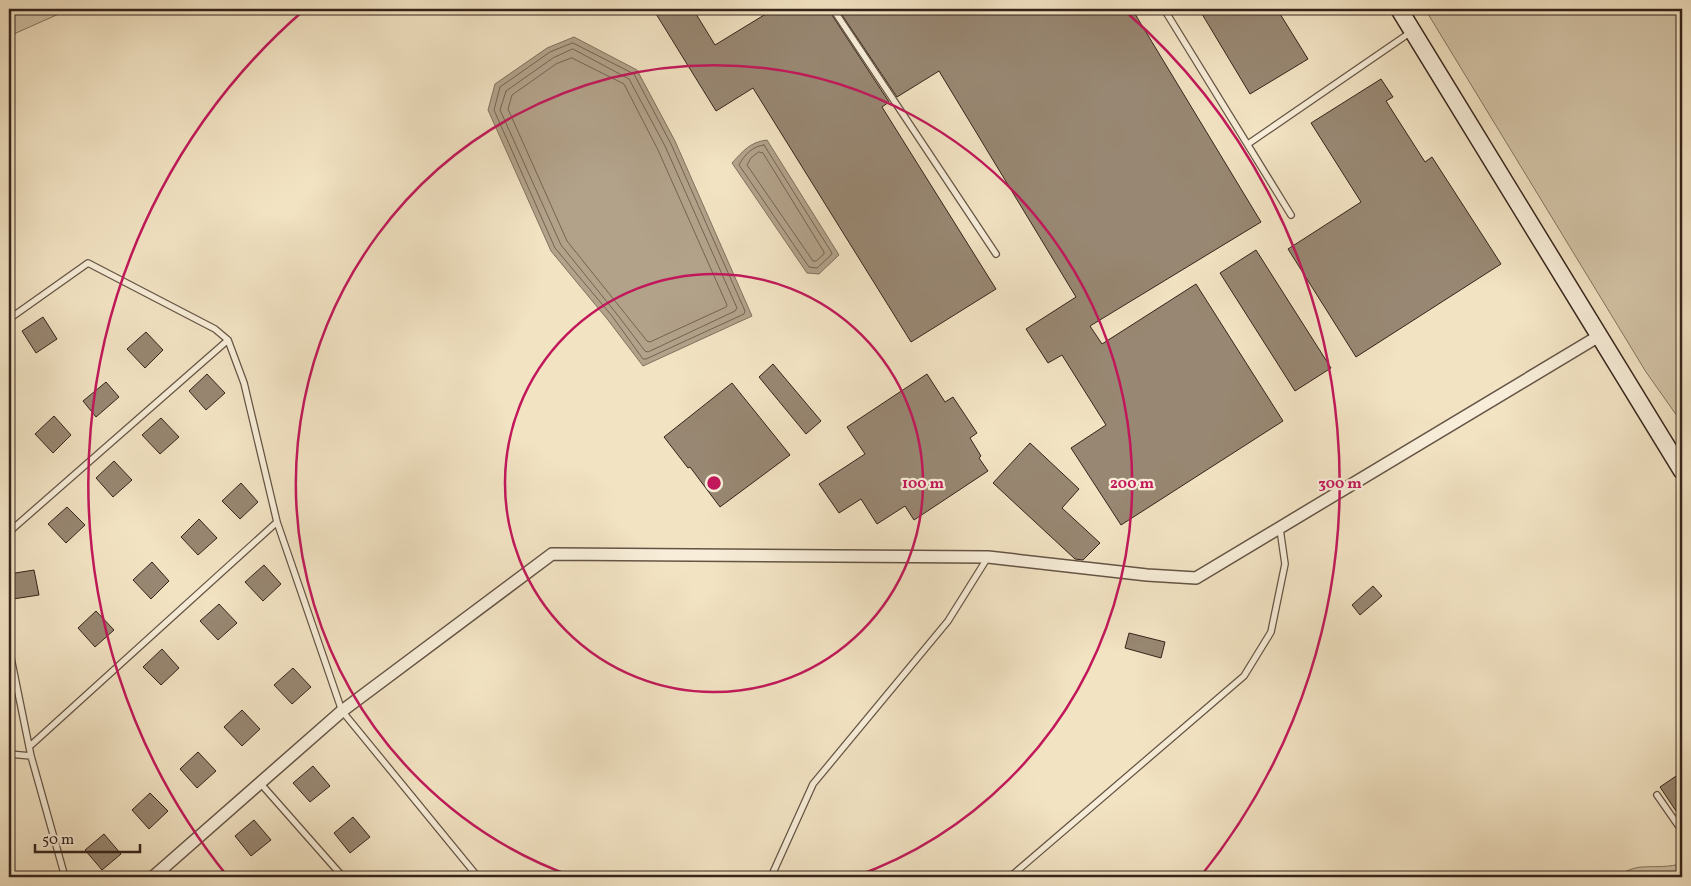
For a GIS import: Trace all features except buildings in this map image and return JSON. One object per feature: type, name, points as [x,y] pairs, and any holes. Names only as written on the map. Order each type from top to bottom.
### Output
[{"type":"street","points":[[1398,9],[1682,471]]},
{"type":"street","points":[[153,877],[342,711],[552,554],[988,557],[1147,575],[1196,578],[1600,336]]},
{"type":"lane","points":[[833,9],[996,254]]},
{"type":"lane","points":[[1164,9],[1291,215]]},
{"type":"lane","points":[[1248,144],[1412,31]]},
{"type":"lane","points":[[9,319],[88,264],[215,329],[228,340],[244,383],[277,522],[342,711],[478,877]]},
{"type":"lane","points":[[9,532],[228,340]]},
{"type":"lane","points":[[30,746],[277,522]]},
{"type":"lane","points":[[1010,877],[1244,676],[1271,632],[1285,564],[1280,528]]},
{"type":"lane","points":[[771,877],[813,784],[948,622],[988,557]]},
{"type":"lane","points":[[9,648],[32,756],[65,877]]},
{"type":"lane","points":[[9,754],[32,756]]},
{"type":"lane","points":[[261,784],[342,877]]},
{"type":"lane","points":[[1658,795],[1682,831]]},
{"type":"shaded area","points":[[9,9],[70,9],[16,33],[9,42]]},
{"type":"shaded area","points":[[1425,9],[1682,9],[1682,423],[1646,372]]},
{"type":"shaded area","points":[[1682,863],[1682,877],[1612,877],[1638,867],[1667,866]]},
{"type":"water","points":[[574,37],[637,70],[675,141],[752,316],[643,366],[551,251],[488,110],[495,84],[547,48]]},
{"type":"water","points":[[767,140],[839,255],[819,274],[807,273],[732,163],[751,145]]}]
